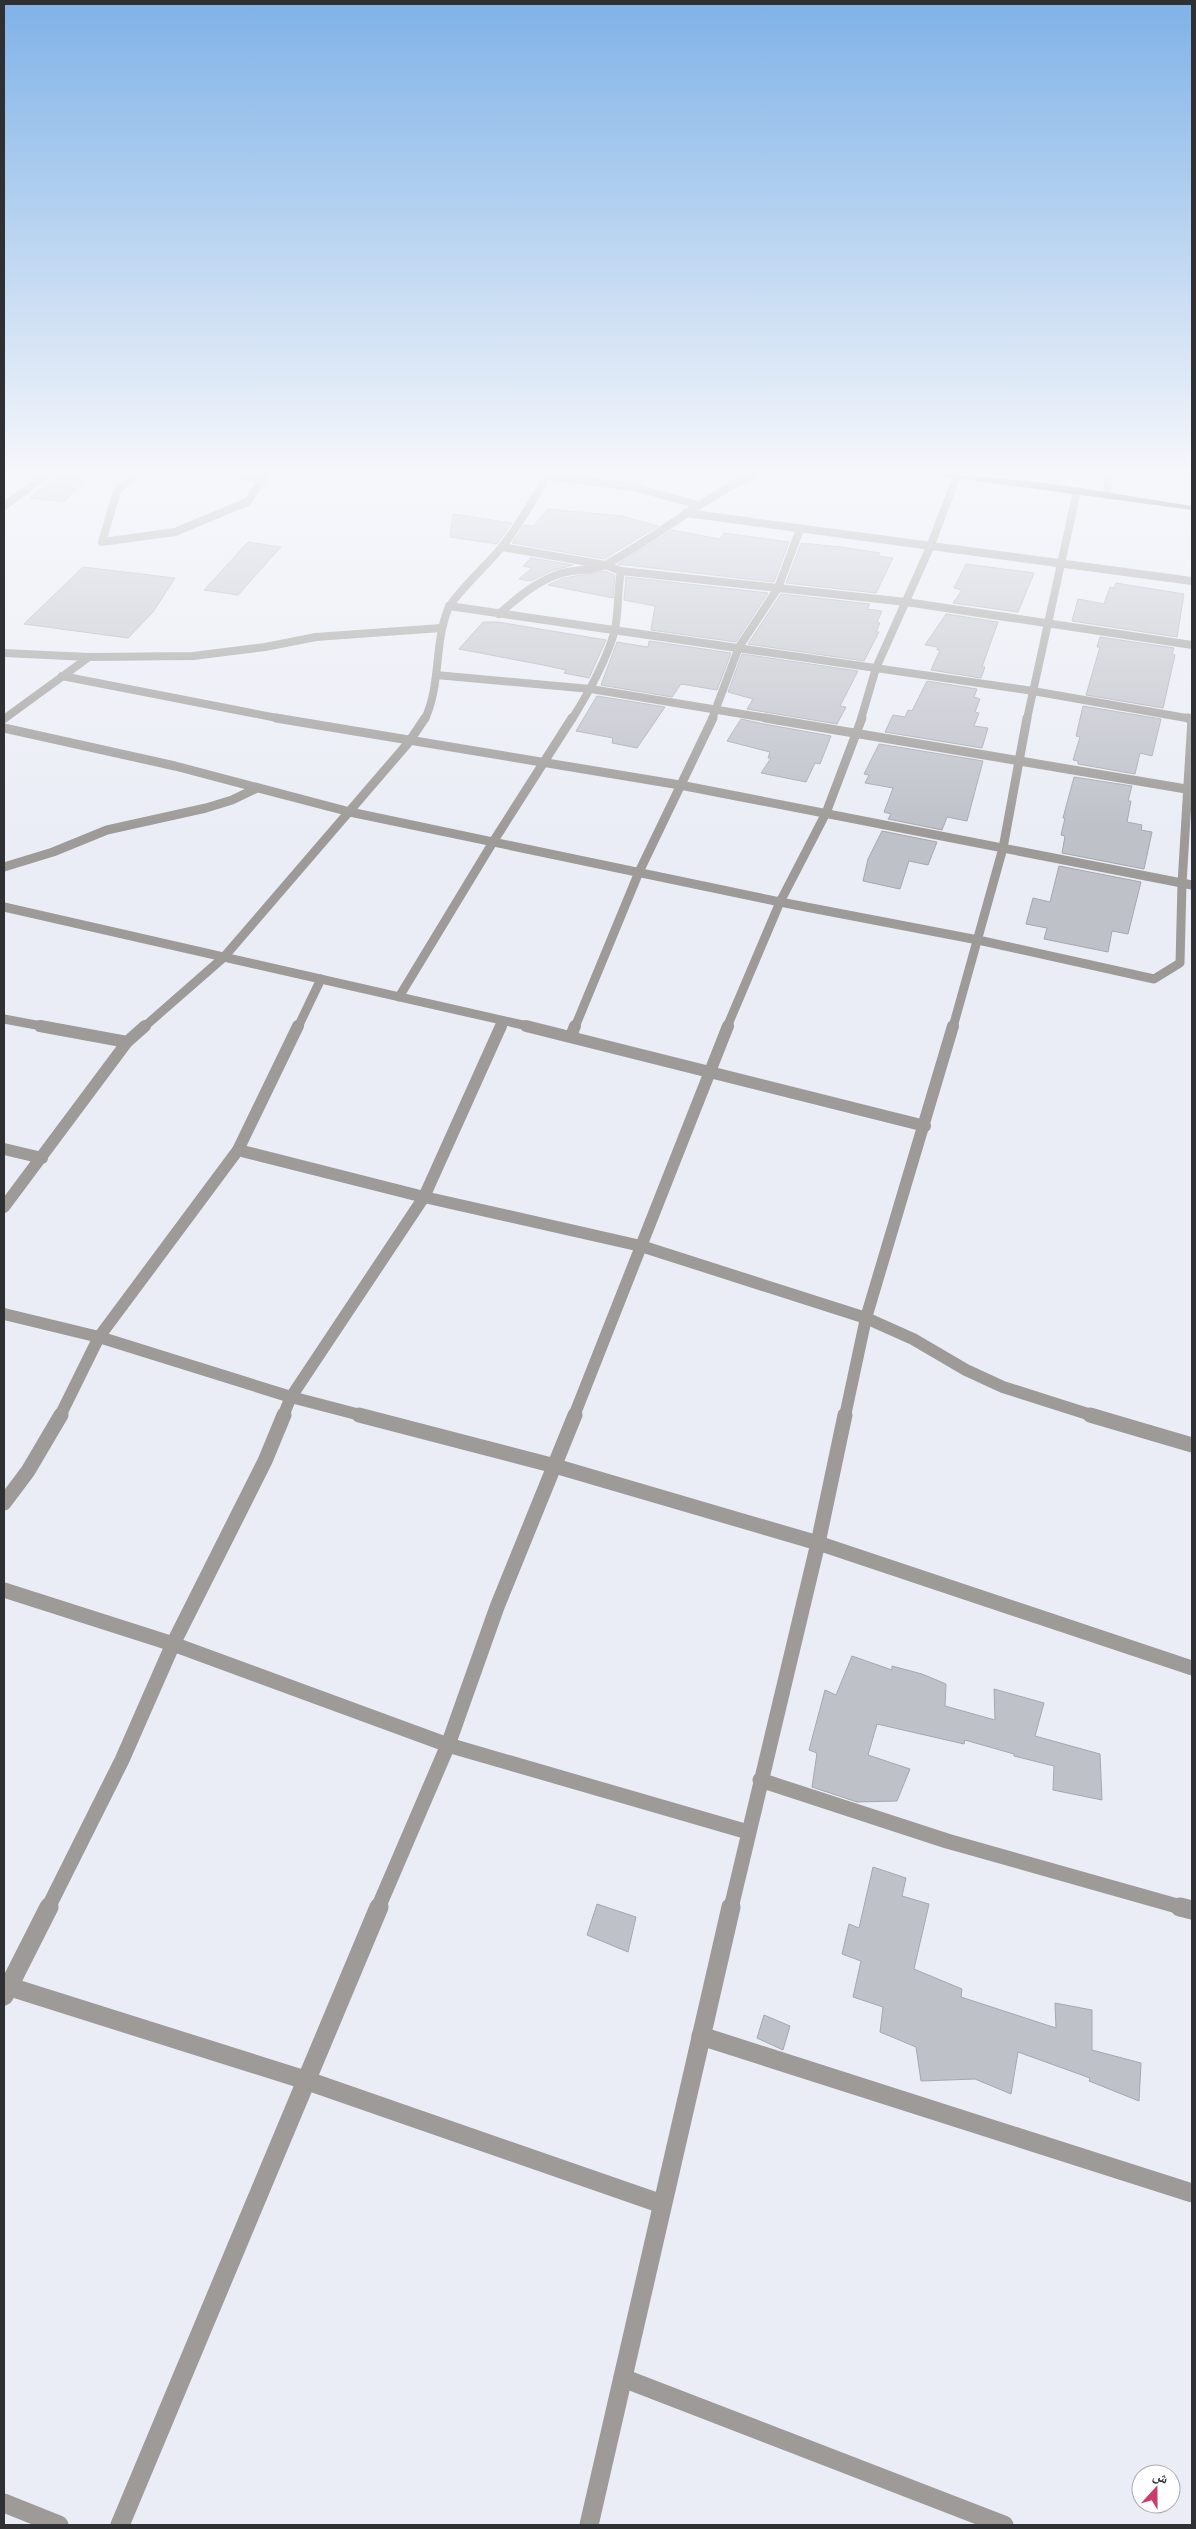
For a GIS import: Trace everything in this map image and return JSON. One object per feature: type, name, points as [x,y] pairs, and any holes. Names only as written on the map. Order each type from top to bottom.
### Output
[{"type":"street","points":[[4,1208],[127,1042],[224,957],[410,742],[429,711],[442,638],[441,628],[448,606],[460,593]]},
{"type":"street","points":[[499,614],[523,593]]},
{"type":"street","points":[[399,997],[493,842],[591,689],[615,630],[617,593]]},
{"type":"street","points":[[571,1036],[639,872],[717,709],[740,647],[775,593]]},
{"type":"street","points":[[824,593],[906,602],[1192,645]]},
{"type":"street","points":[[120,2525],[305,2080],[448,1745],[497,1607],[555,1466],[709,1070],[780,902],[826,813],[857,735],[876,668],[910,593]]},
{"type":"street","points":[[590,2525],[760,1780],[818,1543],[866,1318],[925,1126],[1003,848],[1018,760],[1055,593]]},
{"type":"street","points":[[4,728],[184,768],[350,812],[780,902],[978,940],[1154,979],[1180,962],[1187,884],[1192,719],[1033,691],[448,606]]},
{"type":"street","points":[[4,653],[89,657],[193,656],[265,647],[316,637],[441,628]]},
{"type":"street","points":[[4,719],[89,657]]},
{"type":"street","points":[[436,675],[531,682],[591,689],[717,709],[857,735],[1190,789]]},
{"type":"street","points":[[62,676],[290,721],[680,785],[1187,884]]},
{"type":"street","points":[[4,868],[53,852],[106,830],[206,808],[232,800],[257,788]]},
{"type":"street","points":[[4,907],[571,1036],[925,1126]]},
{"type":"street","points":[[4,1503],[28,1471],[58,1420],[100,1337],[238,1150],[321,979]]},
{"type":"street","points":[[4,1019],[127,1042]]},
{"type":"street","points":[[503,1021],[424,1197],[291,1397],[265,1461],[173,1644],[122,1760],[5,1989],[305,2080],[662,2204]]},
{"type":"street","points":[[4,1149],[42,1158]]},
{"type":"street","points":[[238,1150],[424,1197],[641,1246],[866,1318],[913,1339],[966,1370],[1003,1387],[1192,1445]]},
{"type":"street","points":[[4,1314],[100,1337],[291,1397],[555,1466],[818,1543],[1192,1668]]},
{"type":"street","points":[[4,1590],[173,1644],[448,1745],[748,1832]]},
{"type":"street","points":[[760,1780],[947,1841],[1192,1910]]},
{"type":"street","points":[[701,2036],[1192,2193]]},
{"type":"street","points":[[623,2378],[1004,2525]]},
{"type":"street","points":[[4,2503],[59,2525]]},
{"type":"building","points":[[56,593],[165,593],[153,612],[128,638],[24,624]]},
{"type":"building","points":[[588,593],[613,593],[613,598]]},
{"type":"building","points":[[625,593],[768,593],[736,642],[651,630],[655,606],[624,600]]},
{"type":"building","points":[[960,593],[1026,593],[1018,612],[953,603]]},
{"type":"building","points":[[1108,593],[1184,594],[1177,637],[1072,621],[1078,599],[1104,604]]},
{"type":"building","points":[[781,594],[870,604],[867,609],[882,611],[877,622],[880,623],[876,632],[879,632],[864,661],[748,644]]},
{"type":"building","points":[[946,614],[998,622],[982,667],[985,667],[981,678],[931,670],[940,650],[937,650],[938,647],[925,645]]},
{"type":"building","points":[[483,622],[498,622],[606,640],[589,678],[564,673],[566,670],[459,649]]},
{"type":"building","points":[[1100,637],[1174,648],[1172,654],[1175,655],[1163,708],[1086,695],[1100,647],[1097,647]]},
{"type":"building","points":[[649,641],[731,653],[717,690],[681,684],[672,697],[601,685],[617,642],[648,647]]},
{"type":"building","points":[[742,654],[858,671],[840,706],[846,707],[837,724],[747,709],[753,699],[728,692]]},
{"type":"building","points":[[927,681],[977,689],[974,697],[980,699],[975,712],[979,713],[974,726],[988,728],[982,748],[885,732],[893,715],[905,717],[908,710],[912,711]]},
{"type":"building","points":[[597,696],[665,707],[637,748],[612,743],[613,738],[576,731]]},
{"type":"building","points":[[1083,706],[1161,719],[1152,756],[1140,753],[1135,774],[1078,764],[1078,761],[1073,760],[1080,737],[1076,736]]},
{"type":"building","points":[[741,719],[831,736],[820,764],[815,763],[806,782],[761,773],[771,758],[768,758],[770,752],[727,741]]},
{"type":"building","points":[[879,744],[983,761],[967,821],[947,817],[942,830],[888,819],[891,814],[884,812],[893,788],[865,783],[869,775],[864,774]]},
{"type":"building","points":[[1074,777],[1132,786],[1128,801],[1131,801],[1127,822],[1142,825],[1141,830],[1152,832],[1144,869],[1062,853],[1065,836],[1061,835],[1065,818],[1063,818]]},
{"type":"building","points":[[882,831],[937,842],[928,865],[909,861],[900,889],[863,881],[868,859]]},
{"type":"building","points":[[1059,866],[1141,882],[1128,934],[1112,931],[1108,952],[1044,939],[1047,928],[1026,924],[1033,898],[1050,902]]},
{"type":"building","points":[[852,1656],[892,1670],[892,1666],[922,1674],[946,1684],[945,1706],[995,1720],[994,1689],[1044,1703],[1035,1736],[1100,1754],[1102,1800],[1053,1790],[1054,1766],[1014,1756],[1014,1754],[965,1740],[964,1744],[877,1724],[868,1755],[910,1769],[897,1801],[857,1802],[812,1787],[817,1753],[809,1750],[825,1690],[836,1695]]},
{"type":"building","points":[[873,1867],[906,1878],[902,1896],[929,1904],[914,1969],[962,1989],[961,1997],[1056,2028],[1055,2003],[1092,2010],[1092,2050],[1141,2063],[1139,2101],[1089,2081],[1090,2078],[1018,2052],[1011,2094],[975,2079],[921,2081],[916,2047],[880,2032],[883,2007],[853,1997],[861,1961],[842,1954],[849,1924],[859,1928]]},
{"type":"building","points":[[597,1904],[636,1917],[628,1952],[587,1935]]},
{"type":"building","points":[[764,2015],[790,2026],[783,2050],[757,2038]]}]
